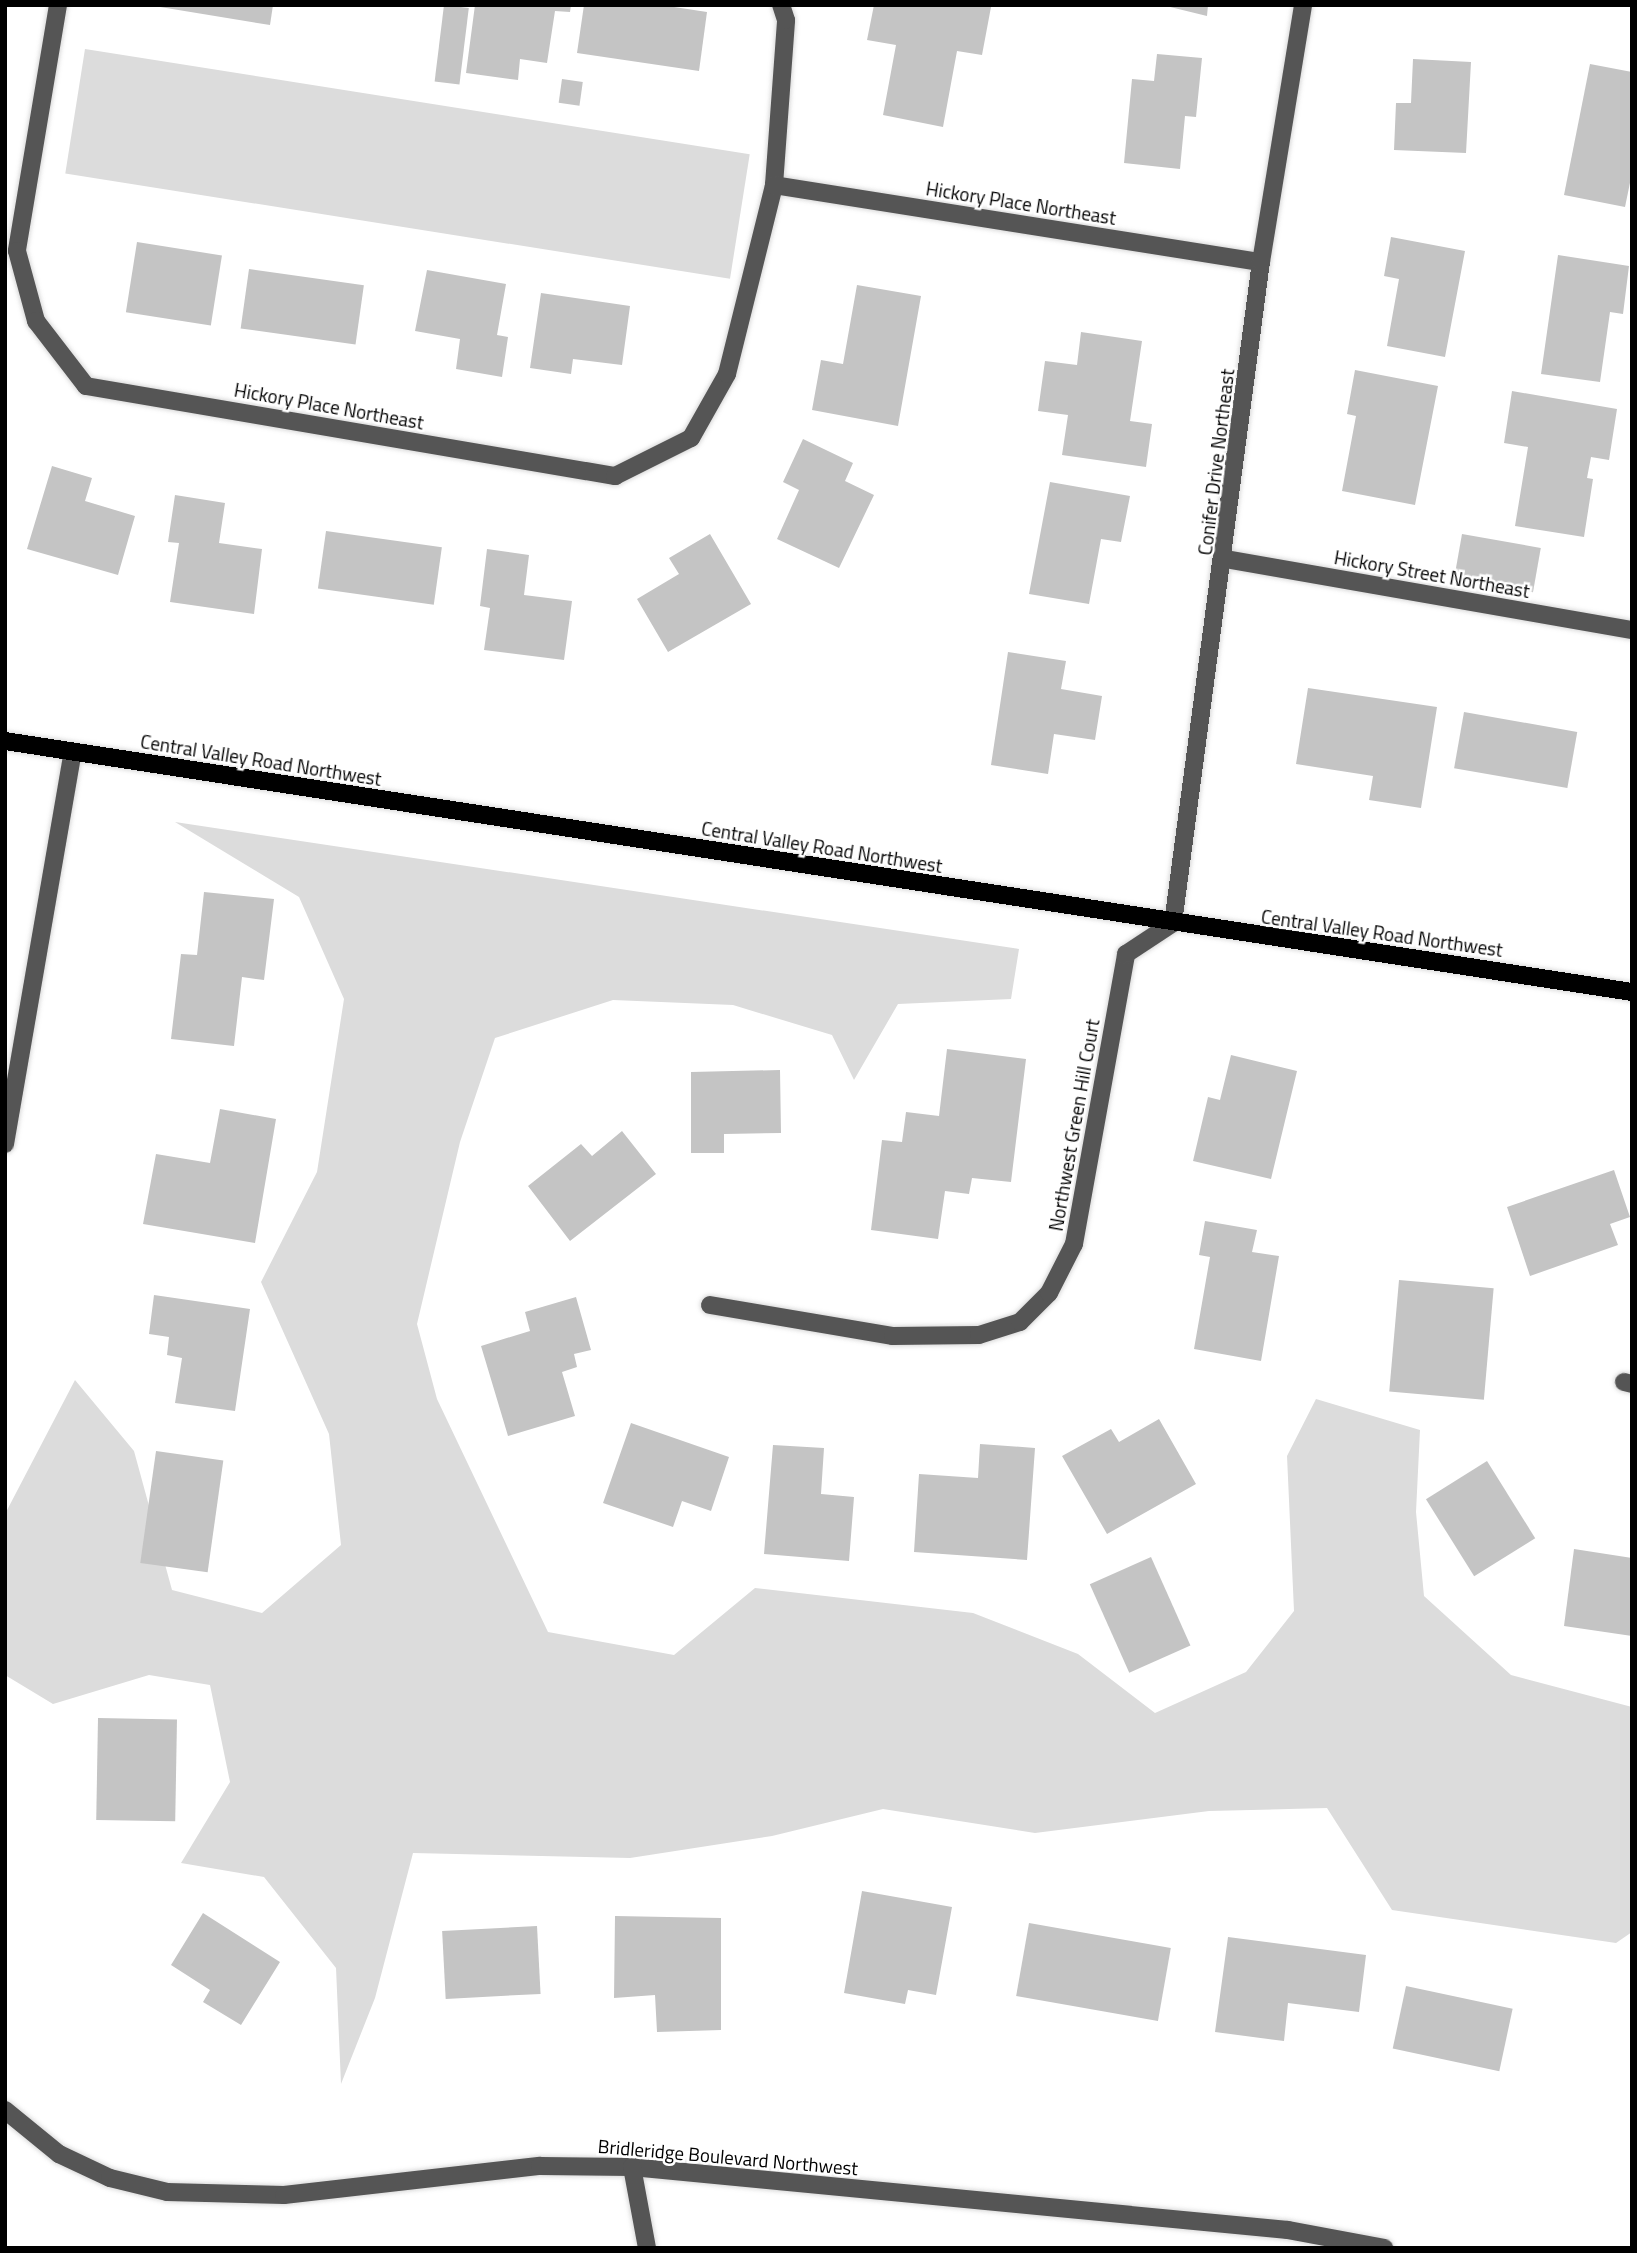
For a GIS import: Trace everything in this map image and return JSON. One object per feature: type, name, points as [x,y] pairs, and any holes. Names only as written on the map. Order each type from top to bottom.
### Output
[{"type":"main road","name":"Central Valley Road Northwest","points":[[5,741],[1632,992]]},
{"type":"street","name":"Hickory Place Northeast","points":[[58,5],[17,251],[36,321],[86,386],[615,477],[691,438],[727,374],[774,186],[786,20],[781,5]]},
{"type":"street","name":"Conifer Drive Northeast","points":[[1173,923],[1225,559],[1262,262],[1303,5]]},
{"type":"street","name":"Hickory Place Northeast","points":[[774,186],[1262,262]]},
{"type":"street","name":"Hickory Street Northeast","points":[[1225,559],[1632,630]]},
{"type":"street","points":[[5,1144],[73,751]]},
{"type":"street","name":"Northwest Green Hill Court","points":[[710,1305],[893,1336],[979,1335],[1020,1322],[1049,1293],[1074,1244],[1126,954],[1173,923]]},
{"type":"street","name":"Bridleridge Boulevard Northwest","points":[[5,2110],[59,2154],[110,2178],[167,2192],[284,2195],[540,2166],[632,2167],[1288,2230],[1384,2248]]},
{"type":"street","points":[[632,2167],[647,2248]]},
{"type":"shaded area","points":[[85,49],[750,154],[730,279],[65,173]]},
{"type":"shaded area","points":[[175,822],[1019,949],[1011,999],[898,1004],[854,1080],[832,1035],[733,1005],[613,1000],[495,1038],[460,1142],[417,1324],[437,1399],[548,1632],[674,1655],[755,1588],[973,1613],[1078,1654],[1155,1713],[1246,1672],[1294,1611],[1287,1456],[1316,1399],[1420,1430],[1416,1512],[1424,1596],[1511,1675],[1632,1707],[1632,1932],[1616,1943],[1392,1910],[1327,1808],[1209,1811],[1035,1833],[883,1809],[772,1836],[630,1858],[413,1853],[375,1998],[341,2084],[336,1968],[264,1877],[181,1863],[230,1782],[210,1685],[149,1675],[53,1704],[5,1675],[5,1514],[75,1380],[134,1451],[172,1590],[262,1613],[341,1545],[329,1434],[261,1282],[317,1172],[344,999],[299,897]]},
{"type":"building","points":[[148,5],[273,5],[270,25]]},
{"type":"building","points":[[444,5],[469,8],[459,84],[435,81]]},
{"type":"building","points":[[475,5],[571,5],[570,12],[555,11],[547,63],[520,59],[518,80],[466,73]]},
{"type":"building","points":[[584,5],[661,5],[707,12],[699,71],[577,53]]},
{"type":"building","points":[[874,5],[991,7],[982,55],[957,51],[943,127],[883,115],[896,45],[867,40]]},
{"type":"building","points":[[1162,5],[1208,5],[1207,16]]},
{"type":"building","points":[[1157,54],[1202,58],[1196,117],[1185,116],[1180,169],[1124,163],[1132,79],[1154,81]]},
{"type":"building","points":[[1413,59],[1471,62],[1466,153],[1394,150],[1396,103],[1411,103]]},
{"type":"building","points":[[1590,64],[1632,72],[1632,173],[1625,207],[1564,195]]},
{"type":"building","points":[[562,79],[583,82],[579,106],[559,103]]},
{"type":"building","points":[[1391,237],[1465,251],[1445,357],[1387,346],[1399,279],[1384,276]]},
{"type":"building","points":[[137,242],[222,255],[211,326],[126,312]]},
{"type":"building","points":[[1558,255],[1629,266],[1623,314],[1610,312],[1600,382],[1541,374]]},
{"type":"building","points":[[249,269],[364,285],[356,345],[241,328]]},
{"type":"building","points":[[427,270],[506,284],[497,335],[508,337],[502,377],[456,369],[460,339],[415,331]]},
{"type":"building","points":[[857,285],[921,296],[898,426],[812,410],[821,360],[843,364]]},
{"type":"building","points":[[541,293],[630,306],[622,365],[573,359],[571,374],[530,368]]},
{"type":"building","points":[[1081,332],[1142,341],[1130,421],[1152,424],[1146,467],[1062,455],[1068,415],[1038,411],[1045,361],[1077,365]]},
{"type":"building","points":[[1355,370],[1438,386],[1415,505],[1342,491],[1356,416],[1347,414]]},
{"type":"building","points":[[1512,391],[1617,409],[1609,460],[1591,457],[1587,478],[1593,479],[1584,537],[1515,526],[1528,447],[1504,443]]},
{"type":"building","points":[[803,439],[853,463],[845,481],[874,495],[839,568],[777,539],[799,490],[783,482]]},
{"type":"building","points":[[52,466],[92,478],[85,501],[135,516],[118,575],[27,549]]},
{"type":"building","points":[[1050,482],[1130,496],[1121,542],[1101,539],[1089,604],[1029,594]]},
{"type":"building","points":[[175,495],[225,503],[219,543],[262,549],[254,614],[170,602],[179,543],[168,542]]},
{"type":"building","points":[[326,531],[442,547],[434,605],[318,588]]},
{"type":"building","points":[[710,534],[751,604],[668,652],[637,599],[679,574],[669,558]]},
{"type":"building","points":[[1462,534],[1541,548],[1533,592],[1454,578]]},
{"type":"building","points":[[487,549],[529,555],[524,595],[572,601],[564,660],[484,650],[490,608],[480,606]]},
{"type":"building","points":[[1008,652],[1066,661],[1061,689],[1102,696],[1095,740],[1054,734],[1048,774],[991,765]]},
{"type":"building","points":[[1308,688],[1437,707],[1421,808],[1369,800],[1373,776],[1296,764]]},
{"type":"building","points":[[1464,712],[1577,732],[1567,788],[1454,768]]},
{"type":"building","points":[[204,892],[274,899],[264,980],[242,977],[234,1046],[171,1039],[181,954],[197,955]]},
{"type":"building","points":[[947,1049],[1026,1059],[1011,1182],[972,1178],[969,1194],[945,1191],[938,1239],[871,1230],[882,1140],[902,1142],[906,1112],[939,1116]]},
{"type":"building","points":[[1231,1055],[1297,1071],[1271,1179],[1193,1161],[1208,1097],[1220,1100]]},
{"type":"building","points":[[780,1070],[781,1133],[724,1134],[724,1153],[691,1153],[691,1072]]},
{"type":"building","points":[[220,1109],[276,1119],[255,1243],[143,1224],[156,1154],[210,1163]]},
{"type":"building","points":[[622,1131],[656,1174],[570,1241],[528,1186],[581,1144],[592,1156]]},
{"type":"building","points":[[1614,1170],[1630,1217],[1610,1224],[1618,1245],[1530,1276],[1507,1207]]},
{"type":"building","points":[[1205,1221],[1257,1230],[1252,1252],[1279,1256],[1261,1361],[1194,1349],[1210,1257],[1199,1255]]},
{"type":"building","points":[[1399,1280],[1494,1288],[1484,1400],[1389,1392]]},
{"type":"building","points":[[154,1295],[250,1309],[235,1411],[175,1403],[182,1358],[167,1355],[169,1337],[149,1334]]},
{"type":"building","points":[[576,1297],[591,1350],[574,1354],[577,1367],[562,1372],[575,1416],[508,1436],[481,1346],[530,1331],[525,1312]]},
{"type":"building","points":[[1159,1419],[1196,1484],[1107,1534],[1062,1456],[1111,1429],[1119,1442]]},
{"type":"building","points":[[631,1423],[729,1457],[711,1511],[682,1501],[673,1527],[603,1503]]},
{"type":"building","points":[[980,1444],[1035,1448],[1027,1560],[914,1552],[919,1474],[978,1478]]},
{"type":"building","points":[[773,1445],[824,1448],[821,1494],[854,1497],[849,1561],[764,1554]]},
{"type":"building","points":[[156,1451],[223,1460],[208,1572],[140,1563]]},
{"type":"building","points":[[1487,1461],[1535,1538],[1474,1576],[1426,1499]]},
{"type":"building","points":[[1574,1549],[1632,1558],[1632,1636],[1564,1626]]},
{"type":"building","points":[[1151,1557],[1190,1646],[1129,1673],[1090,1584]]},
{"type":"building","points":[[98,1718],[177,1719],[175,1821],[96,1820]]},
{"type":"building","points":[[862,1891],[952,1907],[936,1995],[908,1990],[905,2004],[844,1993]]},
{"type":"building","points":[[203,1913],[280,1962],[241,2025],[203,2002],[210,1990],[171,1965]]},
{"type":"building","points":[[615,1916],[721,1918],[721,2030],[657,2032],[655,1995],[614,1998]]},
{"type":"building","points":[[1029,1923],[1171,1948],[1158,2021],[1016,1996]]},
{"type":"building","points":[[537,1926],[541,1994],[446,1999],[442,1931]]},
{"type":"building","points":[[1228,1937],[1366,1955],[1359,2012],[1288,2003],[1284,2041],[1215,2032]]},
{"type":"building","points":[[1406,1986],[1513,2009],[1499,2071],[1393,2049]]}]
